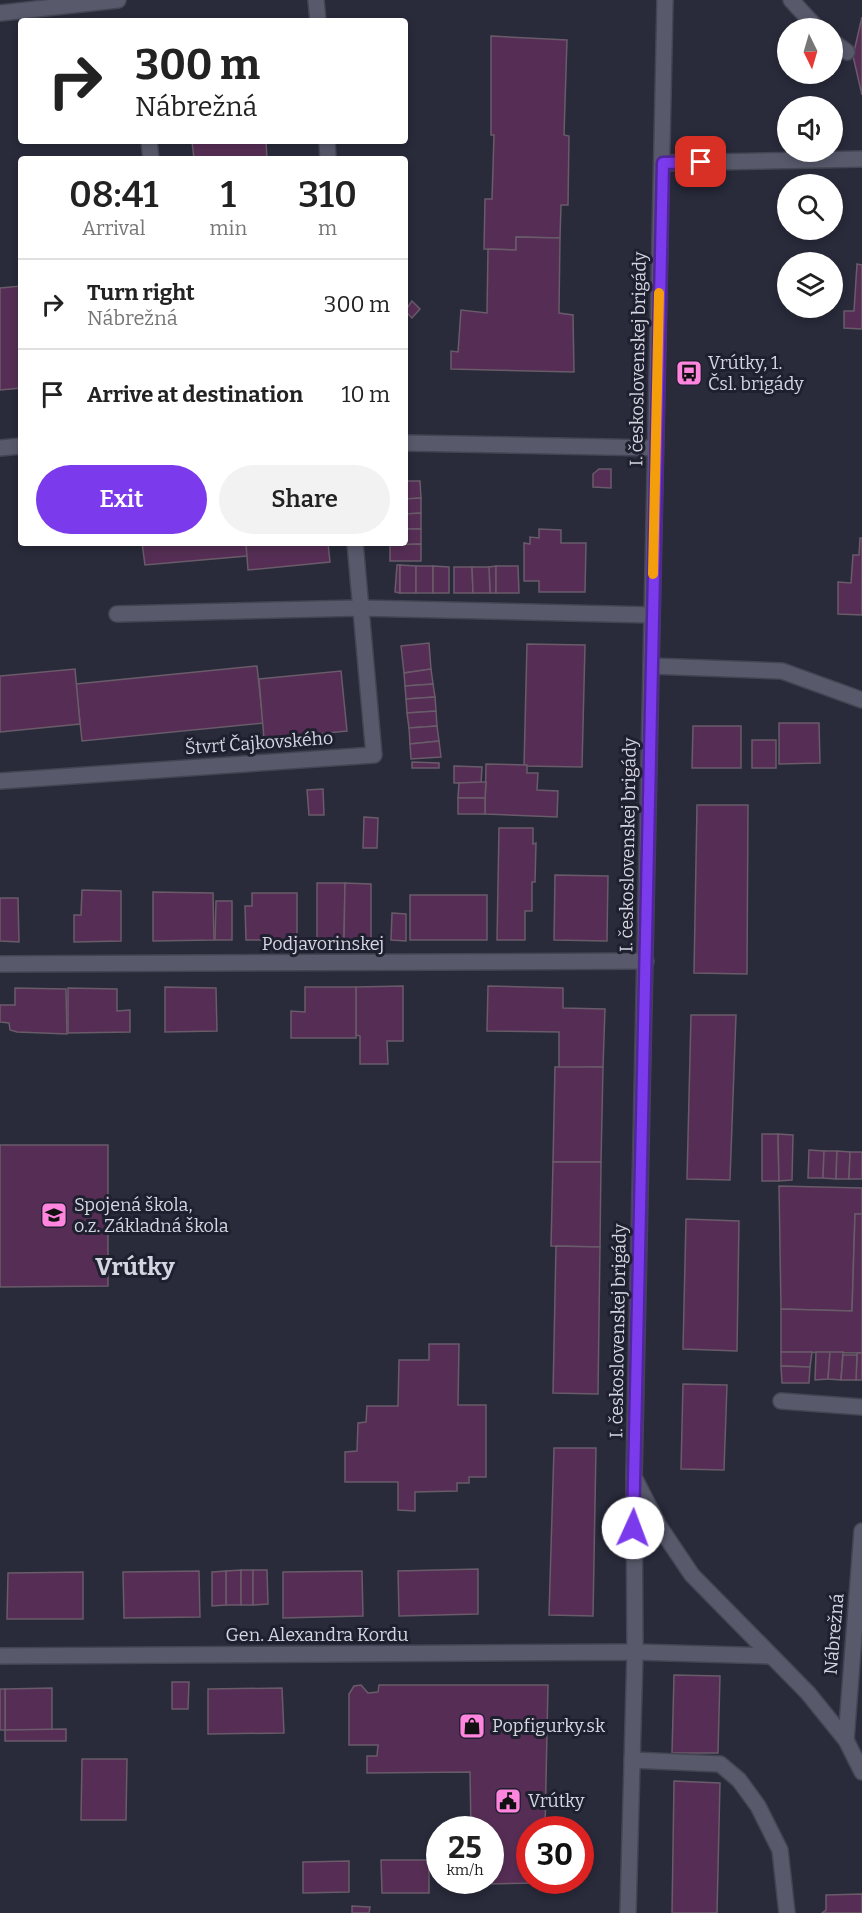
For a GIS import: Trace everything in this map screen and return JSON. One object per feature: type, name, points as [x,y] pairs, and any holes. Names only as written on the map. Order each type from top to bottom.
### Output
[{"type":"street","points":[[0,13],[118,0]]},
{"type":"street","points":[[316,0],[318,18]]},
{"type":"street","name":"I. československej brigády","points":[[628,1913],[635,1652],[634,1477],[665,0]]},
{"type":"street","points":[[791,0],[808,18]]},
{"type":"street","points":[[843,49],[847,52]]},
{"type":"street","points":[[663,163],[862,159]]},
{"type":"street","points":[[408,443],[655,448]]},
{"type":"street","points":[[0,448],[18,446]]},
{"type":"street","name":"Štvrť Čajkovského","points":[[0,781],[374,755],[355,546]]},
{"type":"street","points":[[117,614],[359,608],[652,615]]},
{"type":"street","points":[[651,666],[782,671],[862,700]]},
{"type":"street","name":"Podjavorinskej","points":[[0,964],[646,961]]},
{"type":"street","points":[[781,1401],[862,1407]]},
{"type":"street","points":[[634,1477],[659,1526],[692,1575],[808,1693],[846,1740],[862,1772]]},
{"type":"street","name":"Nábrežná","points":[[846,1740],[862,1531]]},
{"type":"street","points":[[635,1652],[771,1656]]},
{"type":"street","name":"Gen. Alexandra Kordu","points":[[0,1656],[635,1652]]},
{"type":"street","points":[[632,1760],[720,1764],[739,1780],[758,1806],[780,1850],[787,1913]]},
{"type":"building","points":[[862,17],[862,95],[853,56]]},
{"type":"building","points":[[491,36],[567,40],[564,135],[569,136],[568,205],[561,205],[560,238],[516,237],[516,250],[484,249],[485,199],[492,199],[494,135],[491,135]]},
{"type":"building","points":[[192,144],[266,144],[267,156],[194,156]]},
{"type":"building","points":[[516,237],[560,238],[559,313],[573,315],[574,372],[451,369],[451,351],[458,352],[461,310],[487,313],[488,249],[516,250]]},
{"type":"building","points":[[857,264],[862,265],[862,329],[844,328],[844,311],[854,311]]},
{"type":"building","points":[[18,286],[18,388],[0,390],[0,288]]},
{"type":"building","points":[[412,301],[420,309],[412,318],[408,314],[408,307]]},
{"type":"building","points":[[599,469],[611,469],[611,488],[593,487],[593,474]]},
{"type":"building","points":[[408,481],[420,481],[421,498],[408,499]]},
{"type":"building","points":[[421,498],[421,513],[408,514],[408,499]]},
{"type":"building","points":[[421,513],[421,529],[408,529],[408,514]]},
{"type":"building","points":[[408,529],[421,529],[421,544],[408,544]]},
{"type":"building","points":[[539,529],[561,530],[561,543],[586,543],[585,592],[539,592],[539,581],[524,581],[524,543],[530,544],[530,537],[539,538]]},
{"type":"building","points":[[860,538],[862,538],[862,615],[838,614],[838,582],[851,583],[853,555],[859,555]]},
{"type":"building","points":[[421,544],[421,561],[390,561],[390,546]]},
{"type":"building","points":[[142,546],[246,546],[247,556],[145,565]]},
{"type":"building","points":[[246,546],[328,546],[330,562],[248,570]]},
{"type":"building","points":[[397,565],[400,565],[400,593],[395,592]]},
{"type":"building","points":[[400,565],[416,566],[416,593],[400,593]]},
{"type":"building","points":[[416,566],[433,566],[433,593],[416,593]]},
{"type":"building","points":[[433,566],[449,567],[449,593],[433,593]]},
{"type":"building","points":[[496,566],[496,593],[490,593],[489,567]]},
{"type":"building","points":[[496,566],[518,566],[519,593],[496,593]]},
{"type":"building","points":[[454,567],[472,567],[473,593],[454,593]]},
{"type":"building","points":[[472,567],[489,567],[490,593],[473,593]]},
{"type":"building","points":[[429,643],[431,669],[404,673],[401,646]]},
{"type":"building","points":[[527,644],[585,645],[582,767],[524,766]]},
{"type":"building","points":[[257,666],[263,723],[82,741],[76,684]]},
{"type":"building","points":[[75,669],[80,724],[0,732],[0,676]]},
{"type":"building","points":[[431,669],[433,684],[405,686],[404,673]]},
{"type":"building","points":[[341,671],[347,731],[264,739],[259,679]]},
{"type":"building","points":[[433,684],[435,697],[406,699],[405,686]]},
{"type":"building","points":[[435,697],[436,711],[407,713],[406,699]]},
{"type":"building","points":[[436,711],[437,726],[409,728],[407,713]]},
{"type":"building","points":[[779,723],[819,723],[820,763],[779,764]]},
{"type":"building","points":[[437,726],[439,741],[410,744],[409,728]]},
{"type":"building","points":[[693,726],[741,726],[741,768],[692,768]]},
{"type":"building","points":[[752,740],[776,740],[776,768],[752,768]]},
{"type":"building","points":[[439,741],[441,757],[411,759],[410,744]]},
{"type":"building","points":[[412,762],[439,763],[439,768],[412,768]]},
{"type":"building","points":[[486,764],[527,765],[527,773],[538,773],[537,790],[558,791],[557,817],[485,814]]},
{"type":"building","points":[[454,766],[482,767],[481,783],[454,783]]},
{"type":"building","points":[[486,782],[485,798],[458,798],[459,783]]},
{"type":"building","points":[[323,789],[324,815],[309,815],[307,790]]},
{"type":"building","points":[[458,798],[485,798],[485,814],[458,814]]},
{"type":"building","points":[[697,805],[748,805],[747,974],[694,973]]},
{"type":"building","points":[[364,817],[378,818],[377,848],[363,848]]},
{"type":"building","points":[[499,828],[533,828],[533,844],[536,843],[535,882],[532,882],[532,911],[525,911],[525,940],[497,940]]},
{"type":"building","points":[[555,875],[608,876],[607,941],[554,940]]},
{"type":"building","points":[[317,883],[345,883],[344,940],[317,940]]},
{"type":"building","points":[[345,883],[371,884],[371,940],[344,940]]},
{"type":"building","points":[[82,890],[121,891],[121,941],[74,942],[74,915],[81,915]]},
{"type":"building","points":[[153,892],[213,893],[214,940],[153,941]]},
{"type":"building","points":[[252,893],[297,893],[297,940],[246,940],[245,906],[252,906]]},
{"type":"building","points":[[410,895],[487,895],[487,940],[410,940]]},
{"type":"building","points":[[0,898],[18,898],[19,942],[0,941]]},
{"type":"building","points":[[216,901],[232,901],[232,940],[215,940]]},
{"type":"building","points":[[392,913],[406,914],[406,941],[391,940]]},
{"type":"building","points":[[403,986],[403,1041],[387,1041],[388,1064],[360,1064],[360,1036],[356,1035],[356,987]]},
{"type":"building","points":[[488,986],[563,988],[563,1008],[605,1009],[603,1067],[559,1068],[559,1032],[487,1031]]},
{"type":"building","points":[[165,987],[216,988],[217,1031],[165,1032]]},
{"type":"building","points":[[305,987],[356,987],[356,1038],[291,1038],[291,1011],[305,1012]]},
{"type":"building","points":[[15,988],[66,989],[67,1034],[17,1032],[10,1030],[9,1023],[0,1022],[0,1005],[15,1005]]},
{"type":"building","points":[[68,988],[117,989],[117,1011],[130,1010],[130,1032],[68,1033]]},
{"type":"building","points":[[691,1015],[736,1015],[730,1180],[687,1179]]},
{"type":"building","points":[[555,1067],[603,1067],[601,1162],[553,1162]]},
{"type":"building","points":[[762,1134],[778,1134],[779,1181],[762,1181]]},
{"type":"building","points":[[778,1134],[793,1135],[792,1180],[779,1181]]},
{"type":"building","name":"Spojená škola, o.z. Základná škola","points":[[0,1145],[108,1145],[108,1286],[0,1287]]},
{"type":"building","points":[[809,1150],[824,1151],[823,1178],[808,1178]]},
{"type":"building","points":[[824,1151],[837,1151],[836,1179],[823,1178]]},
{"type":"building","points":[[837,1151],[850,1152],[849,1179],[836,1179]]},
{"type":"building","points":[[850,1152],[862,1152],[862,1179],[849,1179]]},
{"type":"building","points":[[553,1162],[601,1162],[600,1247],[551,1246]]},
{"type":"building","points":[[779,1186],[862,1188],[862,1214],[855,1214],[852,1311],[781,1309]]},
{"type":"building","points":[[855,1214],[862,1214],[862,1353],[781,1352],[781,1309],[852,1311]]},
{"type":"building","points":[[686,1219],[739,1221],[737,1351],[683,1349]]},
{"type":"building","points":[[556,1246],[600,1247],[598,1394],[553,1393]]},
{"type":"building","points":[[429,1344],[459,1344],[458,1405],[486,1405],[486,1477],[469,1477],[469,1483],[457,1483],[457,1491],[415,1492],[415,1511],[398,1510],[398,1482],[345,1482],[345,1452],[357,1451],[358,1423],[366,1422],[367,1406],[398,1406],[399,1360],[429,1360]]},
{"type":"building","points":[[781,1352],[812,1352],[810,1367],[781,1366]]},
{"type":"building","points":[[816,1352],[830,1352],[828,1379],[815,1380]]},
{"type":"building","points":[[830,1352],[843,1352],[841,1380],[828,1379]]},
{"type":"building","points":[[857,1353],[862,1353],[862,1380],[856,1380]]},
{"type":"building","points":[[843,1355],[857,1355],[856,1380],[841,1380]]},
{"type":"building","points":[[781,1366],[810,1367],[809,1383],[782,1383]]},
{"type":"building","points":[[683,1384],[727,1385],[724,1470],[681,1469]]},
{"type":"building","points":[[554,1448],[596,1448],[593,1616],[549,1615]]},
{"type":"building","points":[[478,1569],[478,1614],[399,1616],[398,1571]]},
{"type":"building","points":[[241,1570],[241,1605],[226,1605],[226,1571]]},
{"type":"building","points":[[241,1570],[253,1570],[253,1605],[241,1605]]},
{"type":"building","points":[[253,1570],[267,1570],[268,1604],[253,1605]]},
{"type":"building","points":[[199,1571],[200,1617],[124,1618],[123,1572]]},
{"type":"building","points":[[226,1571],[226,1605],[212,1606],[212,1572]]},
{"type":"building","points":[[362,1571],[363,1616],[283,1618],[283,1572]]},
{"type":"building","points":[[83,1572],[83,1619],[7,1619],[8,1573]]},
{"type":"building","points":[[674,1675],[720,1676],[718,1753],[672,1753]]},
{"type":"building","points":[[172,1682],[189,1682],[188,1709],[172,1709]]},
{"type":"building","name":"Vrútky","points":[[361,1685],[368,1693],[378,1692],[379,1685],[548,1685],[545,1816],[516,1816],[516,1883],[504,1884],[504,1816],[471,1816],[470,1772],[367,1773],[367,1756],[377,1756],[378,1745],[349,1745],[349,1694],[354,1686]]},
{"type":"building","points":[[52,1688],[52,1730],[5,1730],[5,1689]]},
{"type":"building","points":[[282,1688],[284,1733],[208,1734],[208,1689]]},
{"type":"building","points":[[0,1689],[5,1689],[5,1730],[0,1730]]},
{"type":"building","points":[[66,1729],[66,1741],[5,1741],[5,1730]]},
{"type":"building","points":[[82,1759],[127,1759],[126,1820],[81,1820]]},
{"type":"building","points":[[674,1781],[720,1783],[717,1913],[672,1913]]},
{"type":"building","points":[[381,1860],[426,1860],[426,1893],[382,1893]]},
{"type":"building","points":[[349,1861],[349,1892],[303,1893],[303,1862]]},
{"type":"building","points":[[862,1894],[862,1913],[822,1913],[826,1910],[826,1895]]},
{"type":"building","points":[[352,1906],[370,1907],[369,1913],[352,1913]]},
{"type":"slow traffic","points":[[653,574],[659,293]]},
{"type":"place","name":"Vrútky, 1. Čsl. brigády","points":[[689,373]]},
{"type":"place","name":"Spojená škola, o.z. Základná škola","points":[[54,1215]]},
{"type":"place","name":"Popfigurky.sk","points":[[472,1726]]},
{"type":"place","name":"Vrútky","points":[[508,1801]]},
{"type":"district","name":"Vrútky","points":[[135,1267]]},
{"type":"route","points":[[633,1528],[663,163],[701,162]]}]
